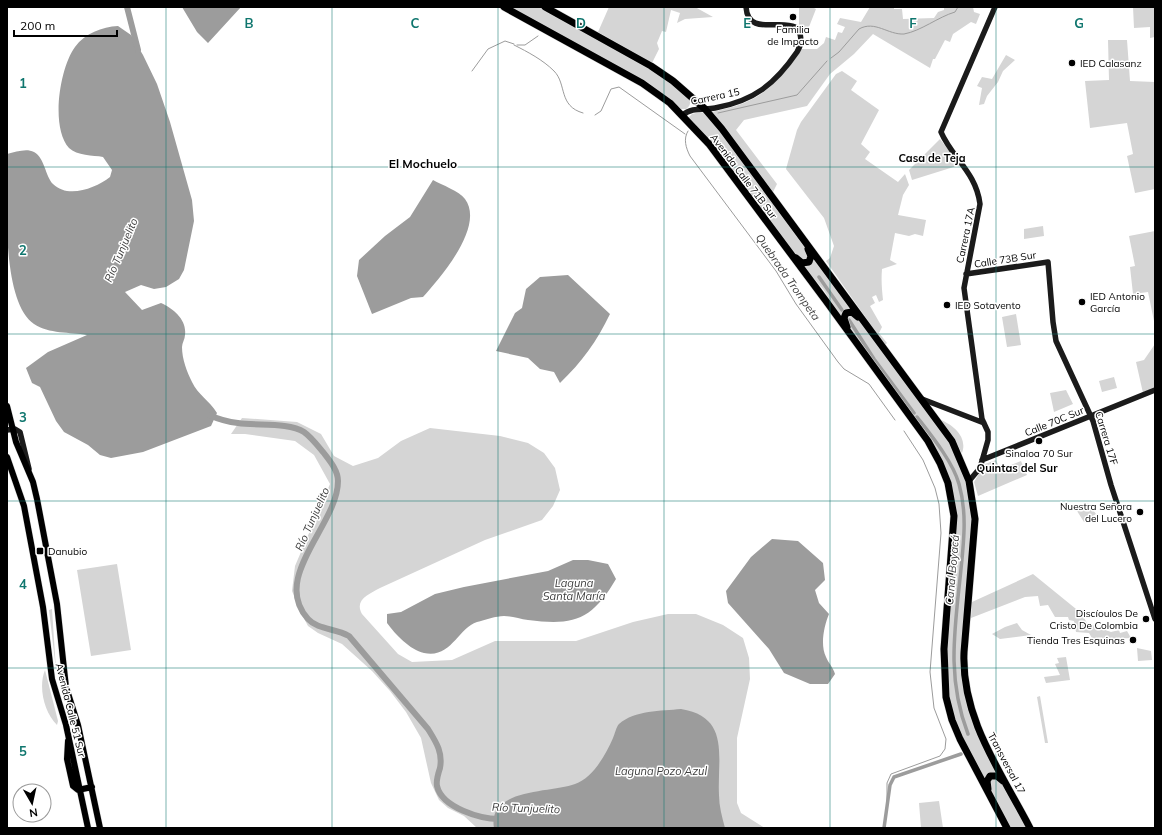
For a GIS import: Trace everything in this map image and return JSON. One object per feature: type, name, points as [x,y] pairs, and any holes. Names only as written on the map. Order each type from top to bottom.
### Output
[{"type":"highway","name":"Avenida Calle 71B Sur","points":[[504,7],[642,83],[683,115],[709,144],[931,446],[948,483],[953,509],[954,532],[944,667],[945,688],[950,712],[965,750],[992,800]]},
{"type":"highway","name":"Avenida Calle 71B Sur","points":[[545,7],[655,68],[673,80],[705,109],[722,129],[922,398],[955,446],[969,481]]},
{"type":"highway","points":[[781,242],[800,262],[808,263],[811,259],[811,254],[799,232]]},
{"type":"highway","points":[[855,342],[844,320],[846,313],[855,314],[871,330]]},
{"type":"highway","name":"Transversal 17","points":[[969,481],[975,511],[976,526],[964,659],[965,681],[969,705],[977,726],[1030,828]]},
{"type":"highway","points":[[1007,828],[992,800],[987,783],[988,778],[997,776],[1008,788]]},
{"type":"main road","name":"Avenida Calle 51 Sur","points":[[7,406],[10,429],[33,482],[57,604],[66,687],[78,725],[100,828]]},
{"type":"main road","name":"Avenida Calle 51 Sur","points":[[7,457],[20,490],[28,524],[43,607],[47,651],[52,679],[68,735],[67,759],[74,788],[80,790]]},
{"type":"main road","points":[[88,828],[80,790],[92,787]]},
{"type":"street","name":"Carrera 15","points":[[683,115],[690,111],[738,102],[762,92],[786,67],[801,45],[801,38],[797,29],[789,25],[780,24],[767,26],[756,23],[750,18],[746,7]]},
{"type":"street","name":"Carrera 17A","points":[[969,481],[978,471],[988,438],[984,423],[964,293],[966,274],[980,212],[980,200],[969,174],[941,132],[995,7]]},
{"type":"street","name":"Calle 73B Sur","points":[[966,274],[1048,262]]},
{"type":"street","name":"Carrera 17F","points":[[1048,262],[1055,337],[1091,416],[1155,620]]},
{"type":"street","name":"Calle 70C Sur","points":[[982,460],[1155,390]]},
{"type":"street","points":[[922,398],[984,423]]},
{"type":"shaded area","points":[[509,7],[541,7],[647,66],[688,97],[690,105],[686,109],[680,109]]},
{"type":"shaded area","points":[[609,7],[695,7],[713,17],[685,19],[677,23],[680,13],[671,10],[666,32],[662,31],[657,43],[659,49],[652,63],[598,32]]},
{"type":"shaded area","points":[[799,7],[812,7],[816,9],[807,32],[799,28]]},
{"type":"shaded area","points":[[870,7],[894,7],[894,9],[902,9],[903,19],[934,18],[938,12],[944,10],[944,7],[973,7],[974,12],[980,14],[976,24],[971,22],[953,34],[950,42],[945,40],[935,59],[933,59],[930,68],[873,34],[854,54],[830,74],[807,106],[744,120],[736,130],[777,184],[773,192],[712,112],[732,107],[753,99],[777,80],[802,49],[817,49],[824,43],[826,37],[835,40],[838,32],[842,33],[845,27],[837,24],[840,18],[861,22]]},
{"type":"shaded area","points":[[1133,7],[1155,7],[1155,37],[1150,38],[1150,27],[1134,28]]},
{"type":"shaded area","points":[[1108,40],[1127,40],[1130,81],[1155,82],[1155,189],[1135,193],[1127,156],[1133,154],[1127,123],[1090,128],[1085,81],[1109,80]]},
{"type":"shaded area","points":[[1006,55],[1015,60],[1003,71],[998,82],[987,96],[984,104],[979,105],[982,88],[977,86],[982,77],[992,79]]},
{"type":"shaded area","points":[[842,71],[857,81],[851,90],[879,110],[861,144],[870,152],[865,159],[898,182],[905,174],[909,185],[903,195],[898,215],[926,220],[923,236],[915,234],[909,236],[895,233],[890,260],[897,264],[882,269],[883,300],[879,302],[876,295],[872,297],[875,303],[870,306],[882,327],[879,333],[887,343],[885,345],[826,261],[830,258],[834,246],[824,218],[786,169],[797,130],[801,122],[836,74]]},
{"type":"shaded area","points":[[700,112],[705,113],[712,121],[808,252],[809,255],[805,261],[798,258],[688,118],[692,114]]},
{"type":"shaded area","points":[[940,139],[960,165],[912,180],[909,170]]},
{"type":"shaded area","points":[[1043,226],[1044,236],[1024,239],[1024,229]]},
{"type":"shaded area","points":[[1155,231],[1155,326],[1148,292],[1133,294],[1130,267],[1135,266],[1129,236]]},
{"type":"shaded area","points":[[814,259],[852,309],[841,317],[823,289],[803,266],[812,263]]},
{"type":"shaded area","points":[[1016,314],[1021,345],[1007,347],[1002,317]]},
{"type":"shaded area","points":[[854,315],[871,334],[950,443],[966,481],[972,511],[961,671],[968,710],[997,771],[988,774],[983,781],[955,720],[949,700],[946,670],[954,561],[950,480],[846,322],[846,316]]},
{"type":"shaded area","points":[[1155,344],[1155,387],[1143,393],[1136,362],[1144,360]]},
{"type":"shaded area","points":[[1114,377],[1117,388],[1102,392],[1099,381]]},
{"type":"shaded area","points":[[1066,390],[1073,404],[1054,412],[1050,393]]},
{"type":"shaded area","points":[[242,418],[297,422],[321,434],[334,456],[353,466],[378,458],[401,441],[430,428],[500,436],[528,443],[544,453],[555,468],[560,490],[553,506],[542,520],[485,540],[380,588],[367,595],[361,601],[360,609],[362,614],[398,654],[412,662],[452,660],[495,641],[576,641],[633,622],[668,614],[696,614],[723,625],[743,638],[749,658],[750,679],[737,738],[737,803],[741,813],[765,828],[477,828],[464,816],[448,808],[439,800],[431,783],[421,738],[406,712],[372,671],[342,644],[318,633],[308,626],[292,591],[295,566],[330,484],[314,455],[295,441],[245,434],[231,434]]},
{"type":"shaded area","points":[[941,420],[958,432],[963,442],[962,453]]},
{"type":"shaded area","points":[[996,460],[1000,469],[1021,461],[1027,475],[978,496],[974,482],[985,464]]},
{"type":"shaded area","points":[[1088,503],[1096,514],[1084,522],[1077,511]]},
{"type":"shaded area","points":[[117,564],[131,650],[91,656],[77,570]]},
{"type":"shaded area","points":[[1033,574],[1081,613],[1087,623],[1111,632],[1119,630],[1120,633],[1127,631],[1131,638],[1093,640],[1089,633],[1076,632],[1074,621],[1069,620],[1068,617],[1055,617],[1048,605],[1040,606],[1038,596],[1025,597],[971,618],[972,602]]},
{"type":"shaded area","points":[[52,609],[56,670],[49,610]]},
{"type":"shaded area","points":[[1017,623],[1022,630],[1031,635],[1000,639],[992,634],[1005,627]]},
{"type":"shaded area","points":[[1137,648],[1151,651],[1152,660],[1138,661]]},
{"type":"shaded area","points":[[1066,657],[1070,680],[1046,683],[1044,677],[1060,675],[1055,664],[1059,663],[1057,658]]},
{"type":"shaded area","points":[[45,670],[58,721],[57,725],[52,720],[42,691]]},
{"type":"shaded area","points":[[1040,696],[1048,743],[1045,743],[1037,697]]},
{"type":"shaded area","points":[[995,778],[1001,783],[1028,828],[1009,828],[990,787],[990,780]]},
{"type":"shaded area","points":[[939,801],[943,828],[921,828],[919,803]]},
{"type":"water","points":[[182,7],[241,7],[208,43],[197,32]]},
{"type":"water","points":[[118,26],[131,35],[143,55],[157,84],[170,122],[192,200],[194,221],[184,270],[179,279],[166,287],[154,289],[141,285],[125,292],[142,310],[161,303],[171,308],[179,316],[185,330],[182,352],[188,374],[194,387],[211,404],[217,413],[211,426],[143,452],[111,458],[100,455],[88,445],[64,432],[56,421],[40,387],[32,383],[26,368],[48,352],[87,335],[46,330],[34,324],[23,312],[15,293],[11,270],[8,245],[6,193],[7,154],[17,151],[31,151],[38,155],[50,181],[66,191],[90,188],[110,177],[112,170],[103,157],[81,154],[72,151],[69,148],[63,138],[60,126],[59,97],[65,68],[70,56],[79,42],[89,34],[100,29]]},
{"type":"water","points":[[433,180],[455,191],[465,199],[470,210],[469,223],[465,237],[458,251],[440,277],[423,297],[411,298],[372,314],[357,276],[359,260],[385,236],[410,217]]},
{"type":"water","points":[[568,275],[610,314],[588,351],[560,383],[554,372],[540,369],[528,358],[496,351],[515,313],[522,308],[526,289],[540,277]]},
{"type":"water","points":[[772,539],[798,541],[823,563],[825,580],[815,590],[819,603],[829,614],[824,630],[823,647],[826,657],[835,674],[828,684],[810,684],[784,673],[769,649],[728,603],[726,591],[751,557]]},
{"type":"water","name":"Laguna Santa María","points":[[573,560],[588,560],[608,564],[616,579],[599,604],[590,612],[580,617],[558,622],[544,622],[507,616],[490,618],[470,625],[448,647],[441,652],[433,654],[424,653],[413,649],[394,632],[387,623],[387,614],[401,612],[435,594],[548,571]]},
{"type":"water","name":"Laguna Pozo Azul","points":[[681,709],[697,713],[708,721],[714,730],[718,741],[720,803],[725,828],[494,828],[494,815],[500,806],[510,799],[523,794],[575,784],[588,777],[603,758],[618,725],[625,719],[648,712]]},
{"type":"waterway","name":"Río Tunjuelito","points":[[127,7],[138,50]]},
{"type":"waterway","name":"Quebrada Trompeta","points":[[831,58],[839,52],[859,29],[871,26],[898,34],[904,34],[917,30],[955,12],[958,7]]},
{"type":"waterway","points":[[517,45],[525,45],[538,36]]},
{"type":"waterway","points":[[472,71],[488,49],[505,41],[514,44]]},
{"type":"waterway","points":[[514,45],[530,53],[550,67],[558,76],[566,100],[575,110],[583,113]]},
{"type":"waterway","name":"Quebrada Trompeta","points":[[718,113],[797,95],[827,61]]},
{"type":"waterway","points":[[595,115],[601,111],[611,89],[619,87],[685,134]]},
{"type":"waterway","name":"Quebrada Trompeta","points":[[688,131],[686,134],[686,144],[690,156],[776,271],[796,304],[838,362],[844,369],[869,384],[895,420]]},
{"type":"waterway","name":"Canal Boyacá","points":[[819,277],[842,310]]},
{"type":"waterway","name":"Canal Boyacá","points":[[849,320],[874,359],[914,413]]},
{"type":"waterway","name":"Río Tunjuelito","points":[[209,415],[234,423],[282,426],[298,429],[312,439],[323,452],[335,469],[338,481],[335,498],[328,515],[301,568],[297,586],[298,603],[312,623],[349,636],[428,729],[436,743],[441,757],[437,780],[437,786],[440,794],[454,806],[463,811],[482,817],[499,819]]},
{"type":"waterway","name":"Canal Boyacá","points":[[917,417],[947,458],[956,476],[962,495],[964,537],[956,612],[954,652],[957,692],[961,713],[968,734]]},
{"type":"waterway","points":[[887,810],[887,783],[891,774],[940,756],[945,749],[946,739],[934,708],[930,672],[941,533],[939,504],[935,488],[923,460],[904,431]]},
{"type":"waterway","points":[[884,828],[890,785],[894,777],[961,754]]},
{"type":"place","name":"Familia de Impacto","points":[[793,17]]},
{"type":"place","name":"IED Calasanz","points":[[1072,63]]},
{"type":"place","name":"IED Antonio García","points":[[1082,302]]},
{"type":"place","name":"IED Sotavento","points":[[947,305]]},
{"type":"place","name":"Sinaloa 70 Sur","points":[[1039,441]]},
{"type":"place","name":"Nuestra Señora del Lucero","points":[[1140,512]]},
{"type":"place","name":"Danubio","points":[[40,551]]},
{"type":"place","name":"Discíoulos De Cristo De Colombia","points":[[1146,619]]},
{"type":"place","name":"Tienda Tres Esquinas","points":[[1133,640]]},
{"type":"district","name":"Casa de Teja","points":[[932,158]]},
{"type":"district","name":"El Mochuelo","points":[[423,164]]},
{"type":"district","name":"Quintas del Sur","points":[[1017,468]]}]
